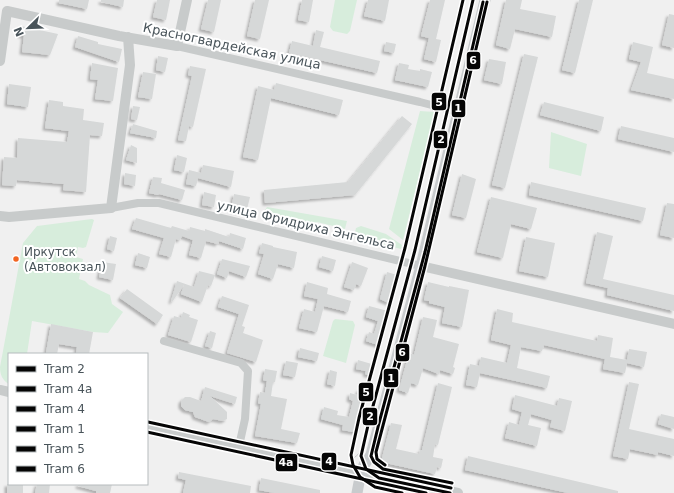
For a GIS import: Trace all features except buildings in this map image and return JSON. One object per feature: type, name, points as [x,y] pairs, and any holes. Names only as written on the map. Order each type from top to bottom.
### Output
[{"type":"main road","points":[[357,493],[361,472],[371,455],[421,266],[458,112],[475,49],[485,0]]},
{"type":"street","points":[[178,46],[187,0]]},
{"type":"street","points":[[0,62],[3,10]]},
{"type":"street","name":"Красногвардейская улица","points":[[3,10],[128,37],[178,46],[426,103],[458,112]]},
{"type":"street","points":[[111,208],[130,65],[128,37]]},
{"type":"street","name":"улица Фридриха Энгельса","points":[[0,216],[9,217],[111,208],[138,203],[159,203],[421,266],[674,324]]},
{"type":"street","points":[[164,341],[241,363],[248,371],[245,419],[239,446]]},
{"type":"street","points":[[148,424],[239,446],[458,493]]},
{"type":"green space","points":[[335,0],[357,0],[350,31],[347,34],[333,31],[330,27]]},
{"type":"green space","points":[[420,111],[435,112],[403,240],[389,229]]},
{"type":"green space","points":[[551,132],[587,144],[581,176],[549,168]]},
{"type":"green space","points":[[267,207],[347,221],[345,229],[317,222],[311,229],[261,217]]},
{"type":"green space","points":[[92,219],[94,220],[86,247],[78,247],[76,257],[83,259],[79,279],[110,295],[112,304],[123,312],[108,333],[93,332],[32,321],[27,353],[8,353],[8,383],[2,377],[0,367],[23,243],[37,226]]},
{"type":"green space","points":[[361,226],[386,234],[402,245],[401,249],[354,237],[356,228]]},
{"type":"green space","points":[[335,319],[353,321],[355,325],[346,363],[323,356],[333,321]]},
{"type":"tram line","name":"5","points":[[402,493],[375,487],[360,477],[353,465],[351,455],[359,418],[405,248],[463,0]]},
{"type":"tram line","name":"2","points":[[450,493],[379,478],[366,469],[361,456],[415,250],[473,0]]},
{"type":"tram line","name":"1","points":[[452,483],[383,469],[374,462],[371,456],[425,252],[483,2]]},
{"type":"tram line","name":"6","points":[[385,465],[377,459],[376,452],[425,266],[487,2]]},
{"type":"tram line","name":"4","points":[[148,422],[451,488]]},
{"type":"tram line","name":"4a","points":[[148,432],[426,493]]},
{"type":"tram line","points":[[346,466],[362,449]]},
{"type":"place","name":"Иркутск (Автовокзал)","points":[[16,259]]}]
